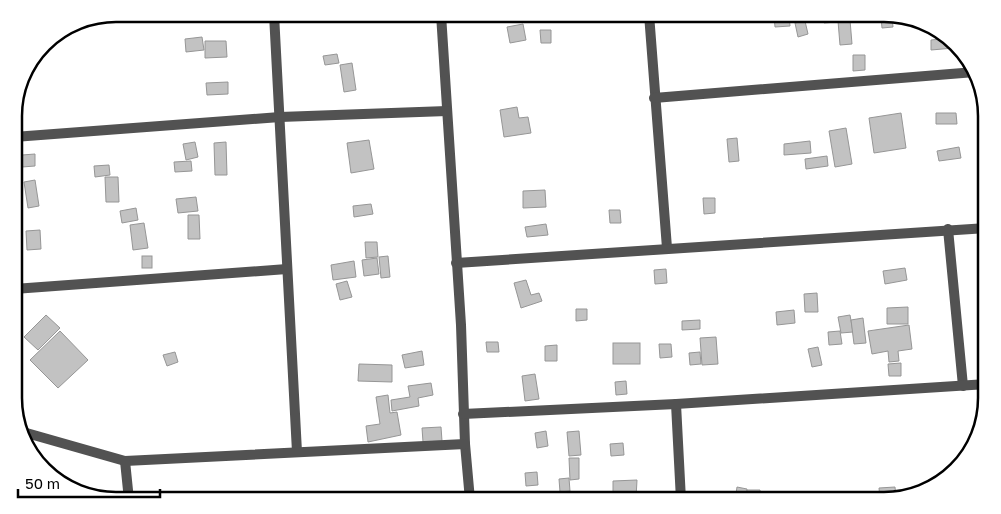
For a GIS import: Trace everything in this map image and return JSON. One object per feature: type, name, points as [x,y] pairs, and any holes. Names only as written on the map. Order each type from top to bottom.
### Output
[{"type":"street","points":[[649,22],[667,248]]},
{"type":"street","points":[[275,23],[297,452]]},
{"type":"street","points":[[442,23],[461,324],[463,414],[469,492]]},
{"type":"street","points":[[654,98],[968,73]]},
{"type":"street","points":[[23,136],[280,118],[447,111]]},
{"type":"street","points":[[456,263],[978,228]]},
{"type":"street","points":[[948,229],[963,386]]},
{"type":"street","points":[[22,287],[288,269]]},
{"type":"street","points":[[463,414],[676,404],[978,385]]},
{"type":"street","points":[[676,404],[681,491]]},
{"type":"street","points":[[30,434],[125,461],[465,444]]},
{"type":"street","points":[[125,461],[128,492]]},
{"type":"building","points":[[775,22],[790,22],[790,26],[775,27]]},
{"type":"building","points":[[805,22],[808,34],[798,37],[795,23]]},
{"type":"building","points":[[838,22],[850,22],[852,44],[840,45]]},
{"type":"building","points":[[881,22],[893,23],[893,27],[882,28]]},
{"type":"building","points":[[523,24],[526,40],[510,43],[507,27]]},
{"type":"building","points":[[540,30],[551,30],[551,43],[541,43]]},
{"type":"building","points":[[202,37],[204,50],[186,52],[185,39]]},
{"type":"building","points":[[939,39],[949,48],[931,50],[931,40]]},
{"type":"building","points":[[205,41],[226,41],[227,57],[205,58]]},
{"type":"building","points":[[337,54],[339,63],[325,65],[323,56]]},
{"type":"building","points":[[853,55],[865,55],[865,70],[853,71]]},
{"type":"building","points":[[352,63],[356,90],[344,92],[340,65]]},
{"type":"building","points":[[228,82],[228,94],[207,95],[206,83]]},
{"type":"building","points":[[517,107],[519,118],[528,117],[531,133],[504,137],[500,110]]},
{"type":"building","points":[[901,113],[906,148],[874,153],[869,118]]},
{"type":"building","points":[[936,113],[956,113],[957,124],[936,124]]},
{"type":"building","points":[[846,128],[852,164],[835,167],[829,131]]},
{"type":"building","points":[[737,138],[739,161],[729,162],[727,139]]},
{"type":"building","points":[[369,140],[374,169],[351,173],[347,143]]},
{"type":"building","points":[[810,141],[811,153],[784,155],[784,144]]},
{"type":"building","points":[[195,142],[198,157],[186,160],[183,144]]},
{"type":"building","points":[[226,142],[227,175],[215,175],[214,143]]},
{"type":"building","points":[[959,147],[961,158],[939,161],[937,151]]},
{"type":"building","points":[[35,154],[35,166],[23,167],[23,155]]},
{"type":"building","points":[[827,156],[828,166],[806,169],[805,159]]},
{"type":"building","points":[[191,161],[192,171],[175,172],[174,162]]},
{"type":"building","points":[[109,165],[110,175],[95,177],[94,166]]},
{"type":"building","points":[[105,177],[118,177],[119,202],[106,202]]},
{"type":"building","points":[[35,180],[39,206],[28,208],[24,182]]},
{"type":"building","points":[[545,190],[546,207],[523,208],[523,191]]},
{"type":"building","points":[[196,197],[198,211],[178,213],[176,199]]},
{"type":"building","points":[[703,198],[715,198],[715,213],[704,214]]},
{"type":"building","points":[[371,204],[373,214],[354,217],[353,206]]},
{"type":"building","points":[[136,208],[138,220],[122,223],[120,211]]},
{"type":"building","points":[[609,210],[620,210],[621,223],[610,223]]},
{"type":"building","points":[[188,215],[199,215],[200,239],[188,239]]},
{"type":"building","points":[[144,223],[148,248],[133,250],[130,225]]},
{"type":"building","points":[[546,224],[548,235],[527,237],[525,227]]},
{"type":"building","points":[[40,230],[41,249],[27,250],[26,231]]},
{"type":"building","points":[[365,242],[377,242],[378,257],[366,258]]},
{"type":"building","points":[[142,256],[152,256],[152,268],[142,268]]},
{"type":"building","points":[[388,256],[390,277],[381,278],[379,257]]},
{"type":"building","points":[[377,258],[379,274],[364,276],[362,260]]},
{"type":"building","points":[[354,261],[356,277],[333,280],[331,265]]},
{"type":"building","points":[[905,268],[907,280],[885,284],[883,271]]},
{"type":"building","points":[[666,269],[667,283],[655,284],[654,270]]},
{"type":"building","points":[[526,280],[531,295],[539,293],[542,301],[521,308],[514,283]]},
{"type":"building","points":[[347,281],[352,297],[340,300],[336,284]]},
{"type":"building","points":[[817,293],[818,312],[805,312],[804,294]]},
{"type":"building","points":[[908,307],[908,324],[887,324],[887,308]]},
{"type":"building","points":[[576,309],[587,309],[587,320],[576,321]]},
{"type":"building","points":[[794,310],[795,323],[777,325],[776,312]]},
{"type":"building","points":[[46,315],[60,328],[38,350],[24,337]]},
{"type":"building","points":[[850,315],[853,332],[841,333],[838,317]]},
{"type":"building","points":[[863,318],[866,343],[854,344],[851,320]]},
{"type":"building","points":[[700,320],[700,329],[682,330],[682,321]]},
{"type":"building","points":[[909,325],[912,349],[898,351],[899,361],[889,362],[888,351],[872,354],[868,331]]},
{"type":"building","points":[[60,331],[88,360],[58,388],[30,360]]},
{"type":"building","points":[[840,331],[842,344],[829,345],[828,332]]},
{"type":"building","points":[[716,337],[718,364],[702,365],[700,338]]},
{"type":"building","points":[[486,342],[498,342],[499,352],[487,352]]},
{"type":"building","points":[[613,343],[640,343],[640,364],[613,364]]},
{"type":"building","points":[[659,344],[671,344],[672,357],[660,358]]},
{"type":"building","points":[[557,345],[557,361],[545,361],[545,346]]},
{"type":"building","points":[[818,347],[822,365],[812,367],[808,349]]},
{"type":"building","points":[[422,351],[424,365],[405,368],[402,355]]},
{"type":"building","points":[[175,352],[178,362],[167,366],[163,355]]},
{"type":"building","points":[[700,352],[701,364],[690,365],[689,353]]},
{"type":"building","points":[[901,363],[901,376],[889,376],[888,364]]},
{"type":"building","points":[[359,364],[392,365],[392,382],[358,381]]},
{"type":"building","points":[[535,374],[539,399],[525,401],[522,376]]},
{"type":"building","points":[[626,381],[627,394],[616,395],[615,382]]},
{"type":"building","points":[[431,383],[433,395],[418,398],[419,406],[392,411],[391,400],[410,397],[408,386]]},
{"type":"building","points":[[388,395],[390,413],[397,412],[401,435],[368,442],[366,426],[380,424],[376,397]]},
{"type":"building","points":[[441,427],[442,441],[423,442],[422,428]]},
{"type":"building","points":[[546,431],[548,446],[537,448],[535,433]]},
{"type":"building","points":[[579,431],[581,455],[569,456],[567,432]]},
{"type":"building","points":[[623,443],[624,455],[611,456],[610,444]]},
{"type":"building","points":[[569,458],[579,458],[579,479],[570,480]]},
{"type":"building","points":[[537,472],[538,485],[526,486],[525,473]]},
{"type":"building","points":[[569,478],[570,491],[560,491],[559,479]]},
{"type":"building","points":[[637,480],[636,491],[613,491],[613,481]]},
{"type":"building","points":[[737,487],[747,489],[747,491],[736,491]]},
{"type":"building","points":[[895,487],[895,491],[879,491],[879,488]]}]
